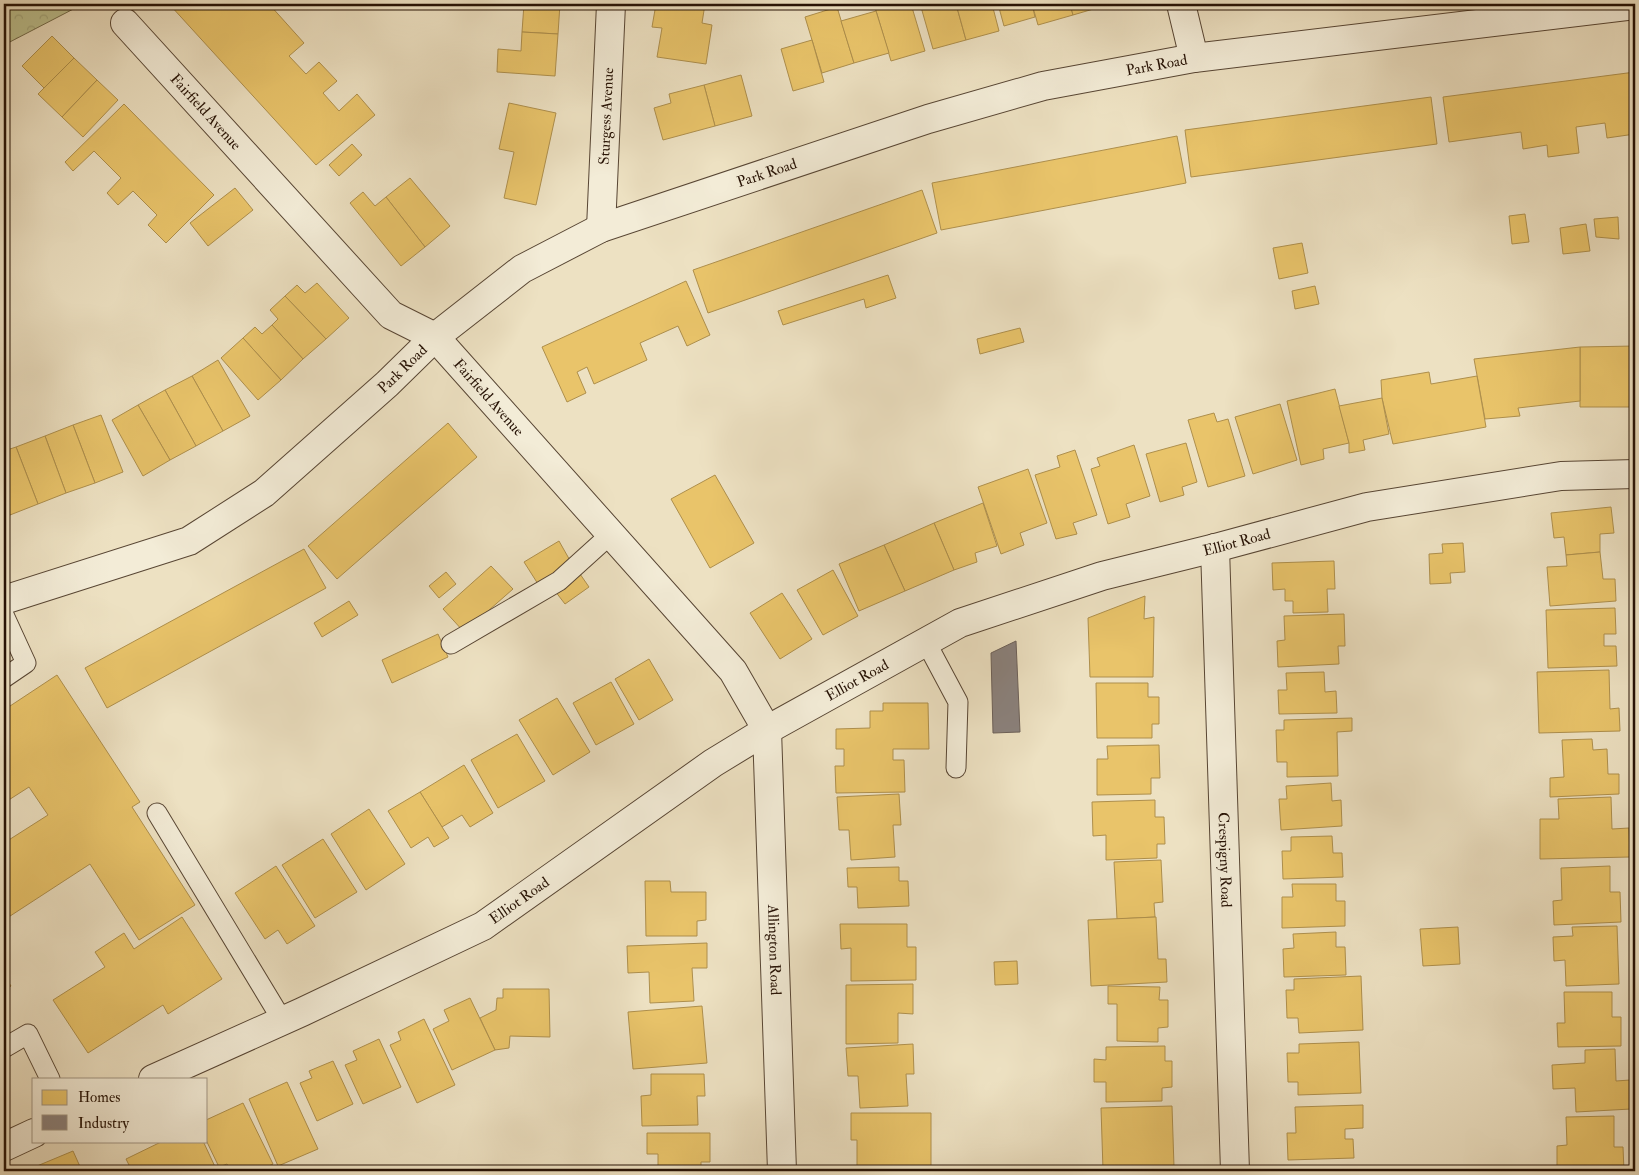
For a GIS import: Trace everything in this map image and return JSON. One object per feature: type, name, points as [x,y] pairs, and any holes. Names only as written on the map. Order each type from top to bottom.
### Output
[{"type":"street","name":"Sturgess Avenue","points":[[601,228],[612,4]]},
{"type":"street","points":[[1181,4],[1194,58]]},
{"type":"street","name":"Park Road","points":[[4,600],[189,541],[264,493],[387,384],[435,337],[522,269],[601,228],[928,119],[1043,86],[1194,58],[1635,5]]},
{"type":"street","name":"Fairfield Avenue","points":[[125,23],[391,315],[435,337],[733,671],[767,730]]},
{"type":"street","name":"Elliot Road","points":[[155,1078],[482,926],[713,763],[767,730],[960,623],[1102,576],[1367,507],[1561,476],[1635,474]]},
{"type":"street","name":"Crespigny Road","points":[[1215,548],[1235,1171]]},
{"type":"street","name":"Allington Road","points":[[767,730],[782,1171]]},
{"type":"street","points":[[4,1147],[32,1134]]},
{"type":"lane","points":[[451,644],[559,581],[611,534]]},
{"type":"lane","points":[[4,616],[26,663],[4,678]]},
{"type":"lane","points":[[926,642],[958,702],[956,768]]},
{"type":"lane","points":[[157,813],[282,1020]]},
{"type":"lane","points":[[4,1048],[28,1034],[50,1078]]},
{"type":"green space","points":[[4,4],[83,4],[4,45]]},
{"type":"building: Homes","points":[[269,4],[304,43],[289,56],[306,74],[319,62],[337,81],[323,93],[339,111],[357,94],[375,115],[316,165],[170,5]]},
{"type":"building: Homes","points":[[524,4],[560,4],[558,34],[522,32]]},
{"type":"building: Homes","points":[[656,4],[705,4],[702,23],[712,25],[706,64],[657,57],[662,28],[652,27]]},
{"type":"building: Homes","points":[[874,4],[911,4],[925,51],[891,61]]},
{"type":"building: Homes","points":[[933,4],[956,4],[966,40],[933,49],[921,7]]},
{"type":"building: Homes","points":[[956,4],[992,4],[999,31],[966,40]]},
{"type":"building: Homes","points":[[998,4],[1032,4],[1035,17],[1004,26]]},
{"type":"building: Homes","points":[[1032,4],[1070,4],[1073,15],[1038,25]]},
{"type":"building: Homes","points":[[1070,4],[1107,4],[1107,5],[1073,15]]},
{"type":"building: Homes","points":[[837,7],[854,63],[822,73],[805,17]]},
{"type":"building: Homes","points":[[876,11],[889,53],[854,63],[841,21]]},
{"type":"building: Homes","points":[[522,32],[558,34],[555,76],[497,72],[498,49],[521,51]]},
{"type":"building: Homes","points":[[52,36],[74,58],[44,88],[22,66]]},
{"type":"building: Homes","points":[[812,40],[824,82],[793,91],[781,49]]},
{"type":"building: Homes","points":[[74,58],[97,80],[62,117],[38,94]]},
{"type":"building: Homes","points":[[1635,72],[1635,134],[1607,138],[1605,123],[1576,127],[1579,153],[1548,157],[1547,145],[1523,149],[1521,132],[1449,142],[1443,97]]},
{"type":"building: Homes","points":[[741,75],[752,116],[715,126],[704,85]]},
{"type":"building: Homes","points":[[97,80],[118,100],[83,137],[62,117]]},
{"type":"building: Homes","points":[[704,85],[715,126],[663,140],[654,108],[671,103],[669,94]]},
{"type":"building: Homes","points":[[1431,97],[1437,144],[1191,177],[1185,130]]},
{"type":"building: Homes","points":[[509,103],[556,113],[536,205],[504,198],[514,152],[499,149]]},
{"type":"building: Homes","points":[[124,104],[214,195],[166,243],[148,225],[157,215],[133,191],[118,205],[107,193],[121,178],[94,151],[73,171],[65,162]]},
{"type":"building: Homes","points":[[1177,136],[1186,183],[941,230],[932,183]]},
{"type":"building: Homes","points":[[352,144],[362,155],[339,176],[329,165]]},
{"type":"building: Homes","points":[[410,178],[450,226],[425,247],[386,197]]},
{"type":"building: Homes","points":[[235,188],[253,210],[208,246],[190,223]]},
{"type":"building: Homes","points":[[922,190],[937,233],[708,313],[693,270]]},
{"type":"building: Homes","points":[[363,192],[375,206],[386,197],[425,247],[401,266],[350,203]]},
{"type":"building: Homes","points":[[1525,214],[1529,242],[1512,244],[1509,216]]},
{"type":"building: Homes","points":[[1618,217],[1619,239],[1596,237],[1594,219]]},
{"type":"building: Homes","points":[[1586,224],[1590,251],[1563,254],[1560,228]]},
{"type":"building: Homes","points":[[1302,243],[1308,273],[1279,279],[1273,248]]},
{"type":"building: Homes","points":[[888,275],[896,298],[866,308],[864,299],[783,325],[778,311]]},
{"type":"building: Homes","points":[[686,281],[710,335],[687,346],[678,326],[640,343],[647,360],[594,384],[587,367],[577,372],[586,393],[567,402],[542,347]]},
{"type":"building: Homes","points":[[317,283],[349,318],[326,339],[285,296],[297,285],[305,293]]},
{"type":"building: Homes","points":[[1315,286],[1319,304],[1295,309],[1292,291]]},
{"type":"building: Homes","points":[[285,296],[326,339],[303,359],[272,325],[278,319],[270,310]]},
{"type":"building: Homes","points":[[272,325],[303,359],[281,380],[243,338],[255,327],[262,334]]},
{"type":"building: Homes","points":[[1020,328],[1024,342],[980,354],[977,339]]},
{"type":"building: Homes","points":[[243,338],[281,380],[258,400],[221,358]]},
{"type":"building: Homes","points":[[1635,346],[1635,391],[1632,391],[1632,407],[1580,407],[1580,347]]},
{"type":"building: Homes","points":[[1580,347],[1580,401],[1518,408],[1520,416],[1485,419],[1474,359]]},
{"type":"building: Homes","points":[[218,360],[250,416],[223,431],[192,376]]},
{"type":"building: Homes","points":[[1429,372],[1431,384],[1477,376],[1486,427],[1393,444],[1382,398],[1381,380]]},
{"type":"building: Homes","points":[[192,376],[223,431],[196,446],[165,390]]},
{"type":"building: Homes","points":[[1335,389],[1349,443],[1323,449],[1324,459],[1301,465],[1287,401]]},
{"type":"building: Homes","points":[[165,390],[196,446],[170,460],[138,405]]},
{"type":"building: Homes","points":[[1382,398],[1389,434],[1363,440],[1365,450],[1349,453],[1349,443],[1339,406]]},
{"type":"building: Homes","points":[[1280,404],[1297,460],[1253,474],[1235,417]]},
{"type":"building: Homes","points":[[138,405],[170,460],[143,476],[112,420]]},
{"type":"building: Homes","points":[[1214,413],[1217,422],[1228,419],[1245,476],[1208,487],[1188,420]]},
{"type":"building: Homes","points":[[101,415],[123,472],[95,483],[73,425]]},
{"type":"building: Homes","points":[[448,423],[477,457],[337,579],[308,546]]},
{"type":"building: Homes","points":[[73,425],[95,483],[66,493],[45,436]]},
{"type":"building: Homes","points":[[45,436],[66,493],[38,504],[16,447]]},
{"type":"building: Homes","points":[[1186,443],[1197,482],[1182,487],[1184,495],[1160,502],[1146,454]]},
{"type":"building: Homes","points":[[1134,445],[1150,496],[1126,504],[1130,517],[1108,524],[1091,469],[1100,466],[1097,458]]},
{"type":"building: Homes","points":[[16,447],[38,504],[10,515],[4,499],[4,451]]},
{"type":"building: Homes","points":[[1075,450],[1097,515],[1073,523],[1077,534],[1056,539],[1035,475],[1060,467],[1057,456]]},
{"type":"building: Homes","points":[[1028,469],[1047,523],[1020,533],[1024,545],[1001,554],[978,487]]},
{"type":"building: Homes","points":[[715,475],[754,543],[710,568],[671,499]]},
{"type":"building: Homes","points":[[983,503],[997,546],[975,553],[977,562],[954,570],[934,523]]},
{"type":"building: Homes","points":[[1611,507],[1614,533],[1600,534],[1600,552],[1566,555],[1564,537],[1554,538],[1551,513]]},
{"type":"building: Homes","points":[[934,523],[954,570],[905,591],[884,545]]},
{"type":"building: Homes","points":[[559,541],[572,564],[538,584],[524,562]]},
{"type":"building: Homes","points":[[1463,543],[1465,572],[1450,573],[1451,583],[1430,584],[1429,554],[1443,553],[1442,544]]},
{"type":"building: Homes","points":[[884,545],[905,591],[859,611],[839,564]]},
{"type":"building: Homes","points":[[304,549],[326,588],[107,708],[85,668]]},
{"type":"building: Homes","points":[[1600,552],[1603,579],[1615,579],[1616,601],[1550,606],[1547,567],[1567,566],[1566,555]]},
{"type":"building: Homes","points":[[1334,561],[1335,589],[1327,589],[1328,612],[1293,613],[1293,601],[1285,601],[1285,589],[1273,590],[1272,563]]},
{"type":"building: Homes","points":[[491,566],[513,589],[464,632],[443,609]]},
{"type":"building: Homes","points":[[833,570],[858,616],[823,635],[797,590]]},
{"type":"building: Homes","points":[[446,572],[456,584],[439,598],[429,586]]},
{"type":"building: Homes","points":[[580,574],[589,587],[565,604],[555,591]]},
{"type":"building: Homes","points":[[782,593],[812,639],[780,659],[750,613]]},
{"type":"building: Homes","points":[[1145,596],[1144,619],[1154,617],[1153,677],[1090,677],[1088,618]]},
{"type":"building: Homes","points":[[349,601],[358,615],[322,637],[314,623]]},
{"type":"building: Homes","points":[[1615,608],[1616,634],[1604,634],[1604,646],[1616,646],[1617,666],[1548,668],[1546,610]]},
{"type":"building: Homes","points":[[1344,614],[1345,646],[1338,646],[1339,664],[1278,667],[1277,641],[1285,640],[1284,616]]},
{"type":"building: Homes","points":[[438,634],[448,657],[392,683],[382,660]]},
{"type":"building: Homes","points":[[649,659],[673,700],[639,720],[615,679]]},
{"type":"building: Homes","points":[[1609,670],[1610,709],[1619,708],[1620,731],[1539,733],[1537,672]]},
{"type":"building: Homes","points":[[1324,672],[1325,692],[1336,691],[1337,713],[1279,714],[1278,690],[1287,690],[1286,673]]},
{"type":"building: Homes","points":[[57,675],[140,802],[132,807],[195,905],[139,940],[90,864],[4,920],[4,843],[48,815],[29,787],[4,803],[4,710]]},
{"type":"building: Homes","points":[[611,682],[634,724],[596,745],[573,703]]},
{"type":"building: Homes","points":[[1096,683],[1148,683],[1148,697],[1159,697],[1159,724],[1152,724],[1152,738],[1097,738]]},
{"type":"building: Homes","points":[[557,698],[590,752],[553,775],[519,720]]},
{"type":"building: Homes","points":[[883,703],[928,703],[929,749],[893,749],[893,760],[904,760],[905,792],[836,793],[835,766],[844,766],[844,749],[836,749],[836,729],[870,728],[870,711],[883,711]]},
{"type":"building: Homes","points":[[1352,718],[1352,731],[1337,732],[1338,776],[1287,777],[1287,762],[1277,762],[1276,730],[1284,730],[1284,720]]},
{"type":"building: Homes","points":[[517,734],[545,781],[498,808],[471,760]]},
{"type":"building: Homes","points":[[1592,739],[1593,750],[1607,749],[1608,774],[1619,774],[1619,794],[1550,797],[1550,778],[1564,777],[1562,740]]},
{"type":"building: Homes","points":[[1159,745],[1160,778],[1151,778],[1151,794],[1097,795],[1097,759],[1108,759],[1107,746]]},
{"type":"building: Homes","points":[[464,765],[493,813],[470,827],[462,815],[442,827],[420,792]]},
{"type":"building: Homes","points":[[1331,783],[1332,801],[1341,800],[1342,826],[1281,830],[1279,799],[1287,799],[1286,786]]},
{"type":"building: Homes","points":[[420,792],[449,838],[434,847],[428,837],[411,848],[388,811]]},
{"type":"building: Homes","points":[[899,794],[901,825],[893,825],[895,857],[851,860],[849,830],[839,830],[837,797]]},
{"type":"building: Homes","points":[[1611,797],[1612,829],[1629,828],[1630,857],[1540,859],[1540,819],[1559,819],[1558,799]]},
{"type":"building: Homes","points":[[1155,800],[1155,817],[1164,817],[1165,844],[1157,844],[1157,858],[1106,860],[1106,835],[1093,836],[1092,802]]},
{"type":"building: Homes","points":[[369,809],[405,864],[366,890],[331,834]]},
{"type":"building: Homes","points":[[1332,836],[1333,853],[1342,853],[1343,877],[1283,879],[1282,851],[1291,851],[1291,837]]},
{"type":"building: Homes","points":[[323,839],[357,892],[315,918],[282,865]]},
{"type":"building: Homes","points":[[1161,860],[1163,902],[1154,903],[1155,917],[1117,919],[1114,862]]},
{"type":"building: Homes","points":[[276,866],[315,926],[287,944],[278,930],[265,939],[235,893]]},
{"type":"building: Homes","points":[[1610,866],[1610,892],[1620,892],[1621,922],[1554,925],[1553,901],[1562,900],[1561,868]]},
{"type":"building: Homes","points":[[899,867],[899,881],[908,881],[909,906],[858,908],[857,887],[848,887],[847,868]]},
{"type":"building: Homes","points":[[645,881],[670,881],[671,892],[706,892],[706,920],[697,921],[697,936],[646,936]]},
{"type":"building: Homes","points":[[1292,884],[1336,884],[1336,901],[1345,901],[1345,926],[1282,928],[1282,897],[1293,897]]},
{"type":"building: Homes","points":[[182,917],[222,979],[168,1014],[163,1005],[88,1053],[53,1000],[105,967],[95,952],[124,933],[134,949]]},
{"type":"building: Homes","points":[[1156,917],[1158,959],[1166,959],[1167,982],[1091,986],[1088,920]]},
{"type":"building: Homes","points":[[840,924],[907,924],[907,947],[916,947],[916,980],[851,981],[851,948],[841,949]]},
{"type":"building: Homes","points":[[1617,926],[1619,984],[1566,986],[1565,960],[1554,961],[1553,937],[1573,936],[1572,927]]},
{"type":"building: Homes","points":[[1458,927],[1460,964],[1423,966],[1420,929]]},
{"type":"building: Homes","points":[[1336,932],[1336,947],[1345,947],[1346,975],[1284,977],[1283,949],[1294,948],[1293,934]]},
{"type":"building: Homes","points":[[707,943],[707,968],[692,968],[694,1001],[650,1003],[649,972],[628,973],[627,946]]},
{"type":"building: Homes","points":[[1017,961],[1018,984],[995,985],[994,962]]},
{"type":"building: Homes","points":[[4,976],[11,986],[4,991]]},
{"type":"building: Homes","points":[[1361,976],[1363,1030],[1299,1033],[1298,1018],[1287,1018],[1286,990],[1294,990],[1294,979]]},
{"type":"building: Homes","points":[[913,984],[913,1014],[898,1013],[898,1043],[846,1044],[846,985]]},
{"type":"building: Homes","points":[[1108,986],[1160,987],[1159,1000],[1168,1000],[1168,1027],[1158,1028],[1158,1042],[1117,1041],[1117,1004],[1108,1004]]},
{"type":"building: Homes","points":[[503,989],[549,989],[550,1037],[510,1036],[509,1048],[495,1050],[480,1018],[496,1010],[497,998],[503,998]]},
{"type":"building: Homes","points":[[1564,992],[1612,992],[1612,1017],[1621,1017],[1621,1046],[1558,1047],[1557,1023],[1565,1023]]},
{"type":"building: Homes","points":[[470,998],[495,1050],[452,1070],[433,1029],[449,1021],[444,1010]]},
{"type":"building: Homes","points":[[702,1006],[707,1063],[633,1069],[628,1012]]},
{"type":"building: Homes","points":[[424,1019],[455,1085],[417,1103],[390,1045],[401,1040],[398,1032]]},
{"type":"building: Homes","points":[[379,1039],[401,1087],[363,1104],[345,1065],[357,1060],[353,1051]]},
{"type":"building: Homes","points":[[1359,1042],[1361,1093],[1298,1095],[1298,1082],[1288,1082],[1287,1053],[1299,1053],[1299,1044]]},
{"type":"building: Homes","points":[[913,1044],[914,1074],[906,1074],[908,1106],[860,1108],[858,1076],[848,1076],[846,1048]]},
{"type":"building: Homes","points":[[1165,1046],[1165,1061],[1172,1061],[1172,1087],[1162,1088],[1162,1101],[1106,1102],[1106,1082],[1094,1082],[1094,1059],[1106,1060],[1106,1047]]},
{"type":"building: Homes","points":[[1615,1049],[1616,1081],[1630,1080],[1631,1109],[1576,1112],[1575,1088],[1553,1089],[1552,1065],[1585,1063],[1585,1050]]},
{"type":"building: Homes","points":[[333,1061],[353,1104],[317,1121],[300,1083],[312,1078],[309,1071]]},
{"type":"building: Homes","points":[[651,1074],[704,1074],[705,1096],[697,1096],[698,1125],[642,1126],[641,1096],[651,1095]]},
{"type":"building: Homes","points":[[287,1082],[318,1149],[278,1166],[249,1099]]},
{"type":"building: Homes","points":[[243,1103],[273,1164],[258,1171],[231,1171],[227,1164],[219,1167],[207,1142],[208,1119]]},
{"type":"building: Homes","points":[[1363,1105],[1363,1128],[1345,1129],[1345,1139],[1353,1139],[1354,1158],[1288,1160],[1287,1133],[1296,1133],[1295,1107]]},
{"type":"building: Homes","points":[[1172,1106],[1174,1167],[1103,1170],[1101,1108]]},
{"type":"building: Homes","points":[[851,1113],[931,1113],[931,1171],[857,1171],[857,1140],[851,1140]]},
{"type":"building: Homes","points":[[1614,1116],[1614,1147],[1623,1147],[1624,1171],[1557,1171],[1557,1146],[1567,1145],[1566,1117]]},
{"type":"building: Homes","points":[[647,1133],[710,1133],[710,1162],[701,1162],[701,1171],[658,1171],[658,1154],[647,1154]]},
{"type":"building: Homes","points":[[161,1142],[203,1142],[217,1171],[165,1171],[164,1168],[158,1171],[132,1171],[126,1159]]},
{"type":"building: Homes","points":[[73,1151],[82,1171],[25,1171]]},
{"type":"building: Homes","points":[[1165,1169],[1165,1171],[1103,1171],[1103,1170]]},
{"type":"building: Industry","points":[[1016,641],[1020,732],[993,733],[991,653]]}]
